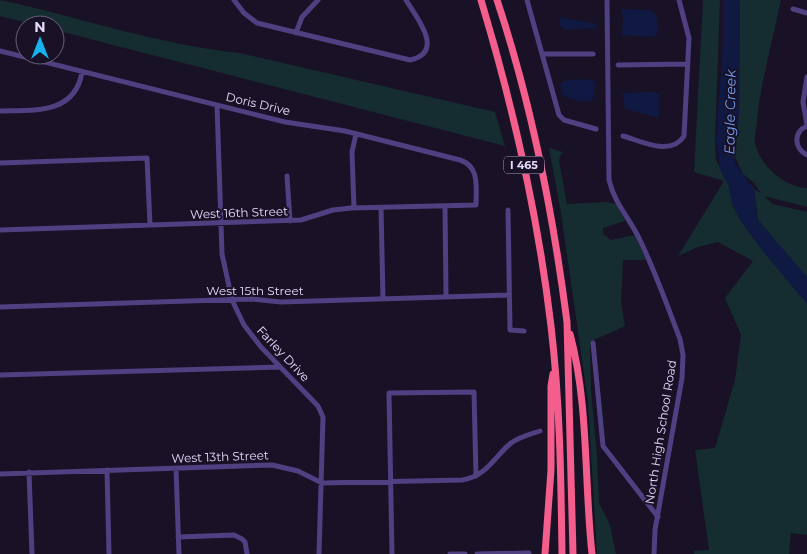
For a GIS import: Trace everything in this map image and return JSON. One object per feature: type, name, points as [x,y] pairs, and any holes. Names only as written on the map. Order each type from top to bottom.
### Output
[{"type":"highway","name":"I 465","points":[[482,0],[498,55],[528,186],[551,325],[560,438],[562,554]]},
{"type":"highway","name":"I 465","points":[[497,0],[527,103],[544,178],[567,322],[573,554]]},
{"type":"highway","points":[[567,322],[576,356],[583,414],[592,554]]},
{"type":"highway","points":[[545,554],[551,470],[551,386],[554,359]]},
{"type":"highway","points":[[588,512],[588,554]]},
{"type":"street","points":[[234,0],[244,14],[257,23],[404,60],[413,60],[426,50],[428,38],[406,0]]},
{"type":"street","points":[[296,33],[302,17],[318,0]]},
{"type":"street","points":[[527,0],[561,118],[596,129]]},
{"type":"street","name":"North High School Road","points":[[606,0],[609,180],[614,197],[643,247],[680,339],[683,355],[682,378],[658,517],[654,554]]},
{"type":"street","points":[[622,136],[665,147],[673,146],[680,141],[685,130],[689,35],[679,0]]},
{"type":"street","points":[[793,9],[807,13]]},
{"type":"street","name":"Doris Drive","points":[[0,51],[285,122],[322,126],[466,162],[472,168],[475,175],[476,205]]},
{"type":"street","points":[[543,54],[593,54]]},
{"type":"street","points":[[618,65],[687,64]]},
{"type":"street","points":[[0,111],[44,109],[57,106],[70,97],[82,72]]},
{"type":"street","points":[[807,77],[803,102],[807,126],[799,132],[797,141],[799,149],[807,155]]},
{"type":"street","name":"Farley Drive","points":[[217,105],[223,259],[232,300],[246,328],[316,404],[323,415],[319,554]]},
{"type":"street","points":[[354,208],[352,157],[356,134]]},
{"type":"street","points":[[0,163],[147,158],[150,225]]},
{"type":"street","points":[[287,176],[290,221]]},
{"type":"street","name":"West 16th Street","points":[[0,230],[290,221],[301,220],[333,210],[354,208],[476,205]]},
{"type":"street","points":[[444,206],[446,296]]},
{"type":"street","points":[[380,208],[382,298]]},
{"type":"street","points":[[508,210],[510,330],[524,331]]},
{"type":"street","name":"West 15th Street","points":[[0,307],[251,299],[281,302],[510,295]]},
{"type":"street","points":[[593,343],[603,446],[658,517]]},
{"type":"street","points":[[0,375],[280,367]]},
{"type":"street","points":[[392,554],[389,393],[474,392],[476,476]]},
{"type":"street","name":"West 13th Street","points":[[0,474],[276,465],[298,471],[322,483],[391,480],[462,480],[476,476],[488,469],[514,441],[540,430]]},
{"type":"street","points":[[176,468],[178,554]]},
{"type":"street","points":[[107,470],[110,554]]},
{"type":"street","points":[[29,472],[32,554]]},
{"type":"street","points":[[178,537],[235,535],[245,542],[247,554]]},
{"type":"street","points":[[477,554],[529,553]]},
{"type":"street","points":[[450,554],[465,554]]},
{"type":"green space","points":[[0,0],[62,15],[15,15],[15,20],[0,16]]},
{"type":"green space","points":[[703,0],[720,0],[716,160],[729,186],[735,210],[741,221],[762,250],[807,303],[807,535],[791,533],[789,554],[694,554],[694,551],[709,550],[695,450],[715,448],[735,380],[741,335],[725,298],[753,261],[718,242],[698,247],[678,256],[724,181],[694,172]]},
{"type":"green space","points":[[740,0],[781,0],[761,90],[755,143],[762,160],[775,174],[790,184],[807,188],[807,207],[764,196],[773,204],[807,212],[807,279],[758,220],[754,189],[761,193],[754,183],[743,174],[734,155],[739,116]]},
{"type":"green space","points":[[65,16],[179,44],[240,53],[495,112],[505,146],[65,33]]},
{"type":"green space","points":[[549,148],[563,152],[559,161],[567,204],[606,202],[616,204],[625,221],[603,228],[603,234],[611,240],[635,235],[646,260],[623,260],[621,303],[625,326],[594,340],[590,345],[591,390],[599,503],[610,525],[616,554],[597,554],[588,401],[561,213]]},
{"type":"water","name":"Eagle Creek","points":[[723,0],[740,0],[739,116],[734,155],[735,163],[754,189],[758,220],[807,277],[807,304],[762,250],[741,221],[732,204],[729,186],[720,170],[716,139],[723,44]]},
{"type":"water","points":[[620,9],[650,10],[655,14],[658,33],[654,37],[622,35],[623,16]]},
{"type":"water","points":[[560,17],[596,24],[597,27],[565,30],[560,24]]},
{"type":"water","points":[[588,79],[594,81],[596,84],[593,99],[590,101],[578,101],[562,95],[560,83],[566,80]]},
{"type":"water","points":[[653,92],[659,94],[659,118],[625,109],[622,93]]}]
